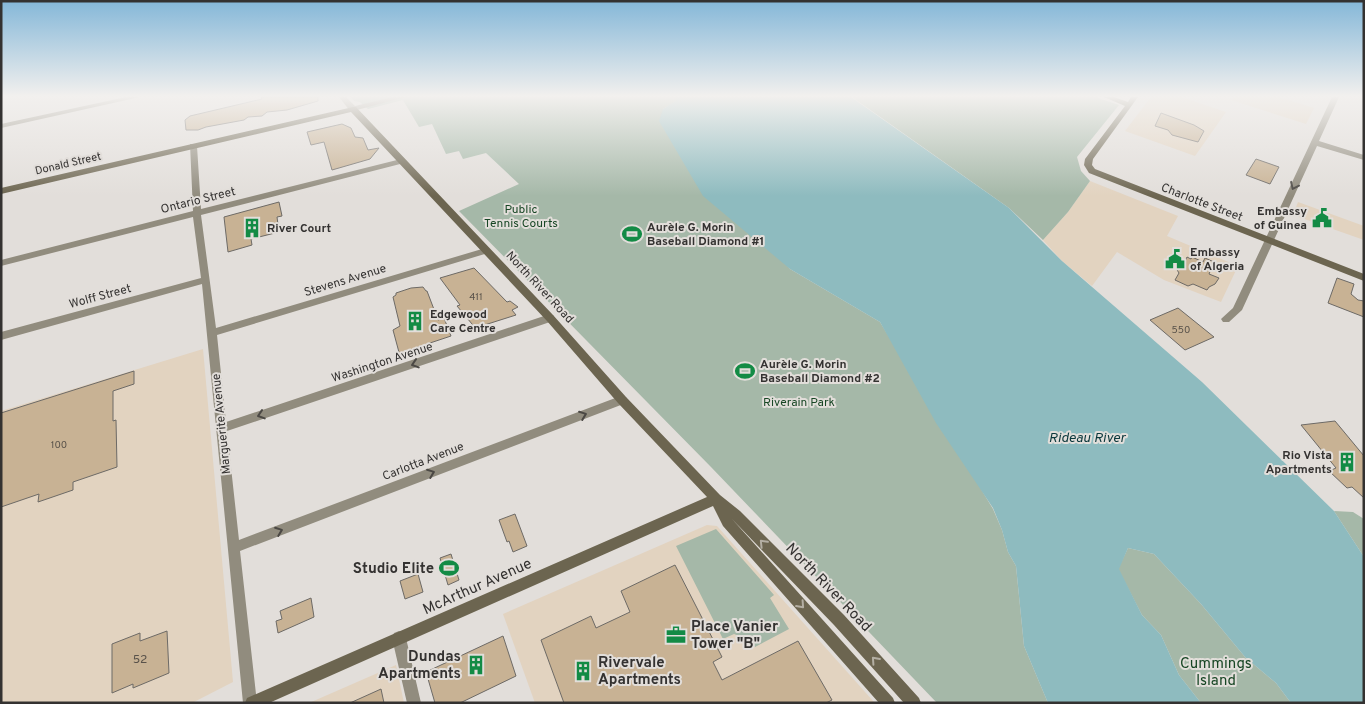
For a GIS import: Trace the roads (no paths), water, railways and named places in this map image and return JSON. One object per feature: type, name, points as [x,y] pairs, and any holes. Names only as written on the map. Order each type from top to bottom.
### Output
[{"type":"street","name":"Donald Street","points":[[1,191],[262,130]]},
{"type":"street","name":"North River Road","points":[[373,130],[550,318],[622,400],[716,499],[736,515],[839,620],[906,701]]},
{"type":"street","name":"Charlotte Street","points":[[1111,130],[1089,160],[1090,168],[1101,176],[1364,278]]},
{"type":"street","points":[[1226,319],[1237,310],[1320,130]]},
{"type":"street","points":[[1314,142],[1364,158]]},
{"type":"street","name":"Marguerite Avenue","points":[[192,146],[197,213],[212,333],[251,703]]},
{"type":"street","name":"Ontario Street","points":[[1,263],[401,160]]},
{"type":"street","name":"Stevens Avenue","points":[[212,333],[485,251]]},
{"type":"street","name":"Wolff Street","points":[[1,336],[206,280]]},
{"type":"street","name":"Washington Avenue","points":[[222,428],[550,318]]},
{"type":"street","name":"Carlotta Avenue","points":[[234,548],[622,400]]},
{"type":"street","name":"North River Road","points":[[716,499],[727,522],[888,703]]},
{"type":"street","name":"McArthur Avenue","points":[[251,703],[716,499]]},
{"type":"street","points":[[399,638],[414,703]]},
{"type":"water","name":"Rideau River","points":[[664,130],[898,130],[1009,208],[1062,261],[1202,382],[1334,511],[1364,557],[1364,703],[1291,703],[1276,683],[1245,657],[1201,604],[1154,554],[1128,548],[1119,569],[1142,615],[1161,635],[1179,675],[1201,703],[1048,703],[1024,646],[1016,566],[1008,552],[993,508],[936,423],[880,322],[790,269],[703,196]]},
{"type":"place","name":"Embassy of Guinea","points":[[1322,218]]},
{"type":"place","name":"River Court","points":[[252,228]]},
{"type":"place","name":"Aurèle G. Morin Baseball Diamond #1","points":[[632,234]]},
{"type":"place","name":"Embassy of Algeria","points":[[1175,259]]},
{"type":"place","name":"Edgewood Care Centre","points":[[415,321]]},
{"type":"place","name":"Aurèle G. Morin Baseball Diamond #2","points":[[745,371]]},
{"type":"place","name":"Rio Vista Apartments","points":[[1347,462]]},
{"type":"place","name":"Studio Elite","points":[[449,568]]},
{"type":"place","name":"Place Vanier Tower \"B\"","points":[[676,635]]},
{"type":"place","name":"Dundas Apartments","points":[[476,665]]},
{"type":"place","name":"Rivervale Apartments","points":[[583,671]]},
{"type":"park label","name":"Public Tennis Courts","points":[[521,216]]},
{"type":"park label","name":"Riverain Park","points":[[799,402]]},
{"type":"park label","name":"Cummings Island","points":[[1216,672]]}]
